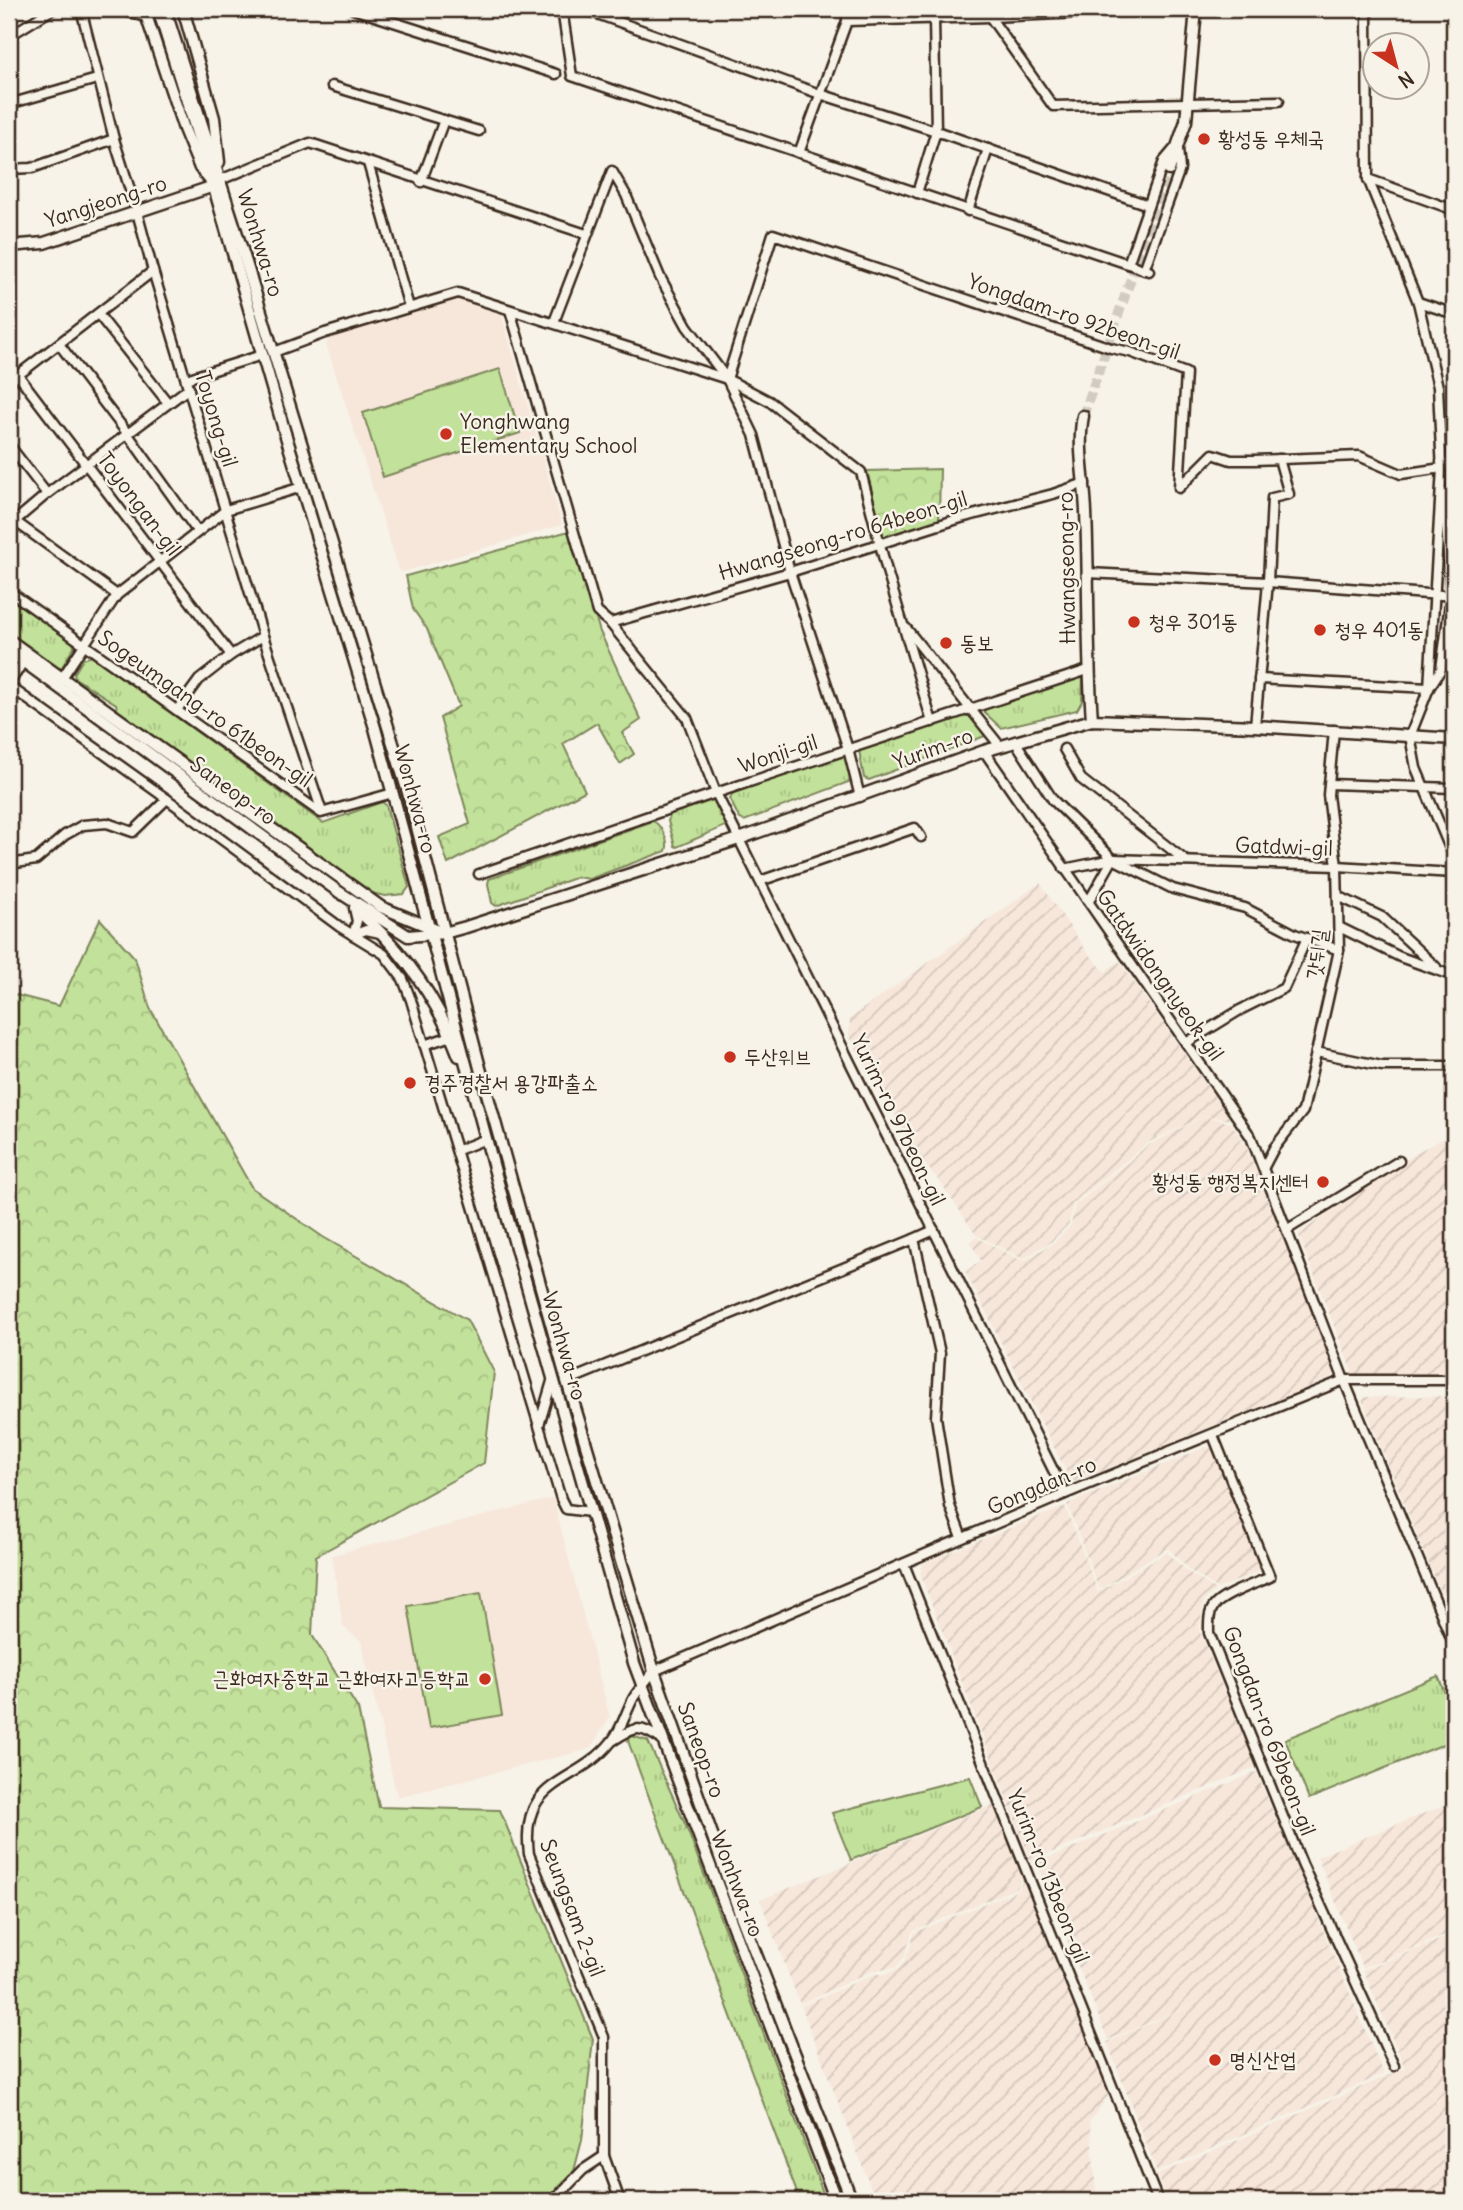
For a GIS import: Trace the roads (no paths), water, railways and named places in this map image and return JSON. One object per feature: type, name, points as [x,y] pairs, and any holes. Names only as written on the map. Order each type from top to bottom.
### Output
[{"type":"street","points":[[9,36],[53,9]]},
{"type":"street","name":"Toyong-gil","points":[[81,9],[97,79],[153,271],[263,636],[322,812]]},
{"type":"street","points":[[118,9],[145,13],[200,168],[216,183]]},
{"type":"street","name":"Wonhwa-ro","points":[[158,9],[274,352],[407,789],[444,933]]},
{"type":"street","name":"Wonhwa-ro","points":[[165,9],[216,183],[262,355],[393,793],[486,1139],[642,1687],[836,2201]]},
{"type":"street","points":[[183,9],[214,118],[216,183]]},
{"type":"street","points":[[353,9],[556,75]]},
{"type":"street","points":[[562,9],[572,76],[1147,271],[1180,169],[1178,146]]},
{"type":"street","points":[[583,9],[820,94],[936,131],[1148,205]]},
{"type":"street","points":[[799,153],[847,21],[847,9]]},
{"type":"street","points":[[979,9],[990,18],[1053,106],[1279,101]]},
{"type":"street","points":[[847,21],[990,18],[1009,13],[1174,9]]},
{"type":"street","points":[[1169,170],[1186,121],[1196,9]]},
{"type":"street","points":[[1367,9],[1368,179],[1418,302],[1437,387],[1453,596],[1441,670],[1430,688],[1410,736],[1416,768],[1454,858]]},
{"type":"street","points":[[917,193],[936,131],[933,19]]},
{"type":"street","points":[[9,104],[97,79]]},
{"type":"street","points":[[332,86],[479,131]]},
{"type":"street","points":[[421,182],[444,120]]},
{"type":"street","points":[[9,169],[32,167],[114,139]]},
{"type":"street","points":[[216,183],[310,143],[421,182],[586,234]]},
{"type":"street","points":[[1128,264],[1164,161],[1178,146]]},
{"type":"street","points":[[968,211],[988,149]]},
{"type":"street","points":[[368,163],[409,307]]},
{"type":"street","points":[[554,322],[612,171],[626,195],[660,277],[687,326],[727,379],[754,435],[790,572],[848,749],[860,797]]},
{"type":"street","points":[[1368,179],[1454,210]]},
{"type":"street","name":"Yangjeong-ro","points":[[9,246],[44,243],[216,183]]},
{"type":"street","name":"Yongdam-ro 92beon-gil","points":[[727,379],[773,234],[1186,373],[1179,488],[1213,454],[1231,460],[1359,456],[1401,474],[1441,465],[1454,467]]},
{"type":"street","points":[[9,382],[153,271]]},
{"type":"street","points":[[274,352],[458,293],[727,379],[769,401],[861,472],[932,722]]},
{"type":"street","points":[[1418,302],[1454,314]]},
{"type":"street","name":"Yurim-ro 97beon-gil","points":[[510,310],[597,612],[610,623],[687,718],[716,793],[934,1230],[567,1381]]},
{"type":"street","points":[[98,314],[168,404]]},
{"type":"street","points":[[59,344],[197,531]]},
{"type":"street","points":[[9,529],[12,519],[168,404],[188,384],[262,355]]},
{"type":"street","name":"Toyongan-gil","points":[[18,374],[230,655]]},
{"type":"street","name":"Hwangseong-ro","points":[[1083,416],[1080,428],[1085,483],[1088,670],[1092,720]]},
{"type":"street","points":[[9,445],[47,494]]},
{"type":"street","points":[[1255,726],[1268,582],[1272,498],[1289,494],[1279,459]]},
{"type":"street","points":[[1430,688],[1441,465]]},
{"type":"street","name":"Hwangseong-ro 64beon-gil","points":[[610,623],[1085,483]]},
{"type":"street","points":[[62,678],[117,595],[159,561],[226,510],[302,487]]},
{"type":"street","points":[[12,519],[117,595]]},
{"type":"street","points":[[1088,573],[1268,582],[1453,596]]},
{"type":"street","name":"Sogeumgang-ro 61beon-gil","points":[[9,591],[322,812],[393,793]]},
{"type":"street","points":[[902,623],[1000,746]]},
{"type":"street","points":[[177,710],[200,680],[230,655],[263,636]]},
{"type":"street","name":"Saneop-ro","points":[[9,640],[381,907],[430,931],[444,933],[567,1381],[654,1671],[741,1916],[852,2201]]},
{"type":"street","name":"Saneop-ro","points":[[9,651],[339,892],[408,936],[430,931]]},
{"type":"street","points":[[23,662],[9,685],[353,935],[384,954],[403,979],[458,1150],[566,1509],[590,1512]]},
{"type":"street","name":"Wonji-gil","points":[[479,874],[1088,670]]},
{"type":"street","points":[[1259,679],[1430,688]]},
{"type":"street","name":"Yurim-ro","points":[[444,933],[739,839],[984,751],[1092,720],[1334,730],[1454,739]]},
{"type":"street","name":"갓뒤길","points":[[1264,1167],[1273,1147],[1303,1111],[1339,950],[1337,866],[1328,795],[1334,730]]},
{"type":"street","points":[[1015,741],[1053,800],[1113,859],[1173,889],[1245,908],[1339,950]]},
{"type":"street","points":[[1064,749],[1081,779],[1186,861]]},
{"type":"street","name":"Gatdwidongnyeok-gil","points":[[984,751],[1251,1137],[1344,1380],[1454,1645]]},
{"type":"street","points":[[1329,784],[1454,788]]},
{"type":"street","points":[[9,864],[36,860],[65,835],[83,825],[107,823],[133,832],[167,799]]},
{"type":"street","points":[[760,881],[915,828],[921,837]]},
{"type":"street","points":[[1089,901],[1113,859]]},
{"type":"street","name":"Gatdwi-gil","points":[[1064,869],[1113,859],[1337,866],[1454,873]]},
{"type":"street","points":[[339,892],[384,934],[423,982],[451,1036],[476,1102]]},
{"type":"street","points":[[1338,896],[1382,917],[1438,969]]},
{"type":"street","points":[[353,935],[357,921],[354,908]]},
{"type":"street","points":[[1339,926],[1400,957],[1454,976]]},
{"type":"street","points":[[353,935],[366,930],[384,934]]},
{"type":"street","points":[[1186,1043],[1240,1010],[1284,988],[1307,938]]},
{"type":"street","points":[[424,1045],[451,1036]]},
{"type":"street","points":[[1317,1052],[1382,1066],[1454,1066]]},
{"type":"street","points":[[458,1150],[486,1139]]},
{"type":"street","points":[[1288,1229],[1399,1161]]},
{"type":"street","points":[[934,1230],[1065,1494]]},
{"type":"street","points":[[914,1239],[940,1353],[936,1417],[950,1506],[962,1538]]},
{"type":"street","points":[[539,1424],[553,1378]]},
{"type":"street","name":"Gongdan-ro","points":[[654,1671],[1065,1494],[1344,1380],[1454,1380]]},
{"type":"street","name":"Gongdan-ro 69beon-gil","points":[[1213,1435],[1270,1577],[1214,1606],[1209,1619],[1209,1633],[1302,1864],[1394,2066]]},
{"type":"street","name":"Yurim-ro 13beon-gil","points":[[904,1564],[1158,2201]]},
{"type":"street","name":"Seungsam 2-gil","points":[[620,2201],[604,2156],[604,2037],[529,1854],[527,1834],[531,1813],[541,1796],[559,1780],[595,1759],[614,1740],[635,1697],[654,1671]]},
{"type":"street","points":[[614,1740],[633,1728],[646,1730],[662,1740]]},
{"type":"street","points":[[553,2201],[583,2170],[604,2156]]},
{"type":"tunnel","points":[[1083,416],[1169,170]]},
{"type":"place","name":"황성동 우체국","points":[[1204,139]]},
{"type":"place","name":"Yonghwang Elementary School","points":[[446,434]]},
{"type":"place","name":"청우 301동","points":[[1134,622]]},
{"type":"place","name":"청우 401동","points":[[1320,630]]},
{"type":"place","name":"동보","points":[[946,643]]},
{"type":"place","name":"두산위브","points":[[730,1057]]},
{"type":"place","name":"경주경찰서 용강파출소","points":[[410,1083]]},
{"type":"place","name":"황성동 행정복지센터","points":[[1323,1182]]},
{"type":"place","name":"근화여자중학교 근화여자고등학교","points":[[485,1679]]},
{"type":"place","name":"명신산업","points":[[1215,2060]]}]
